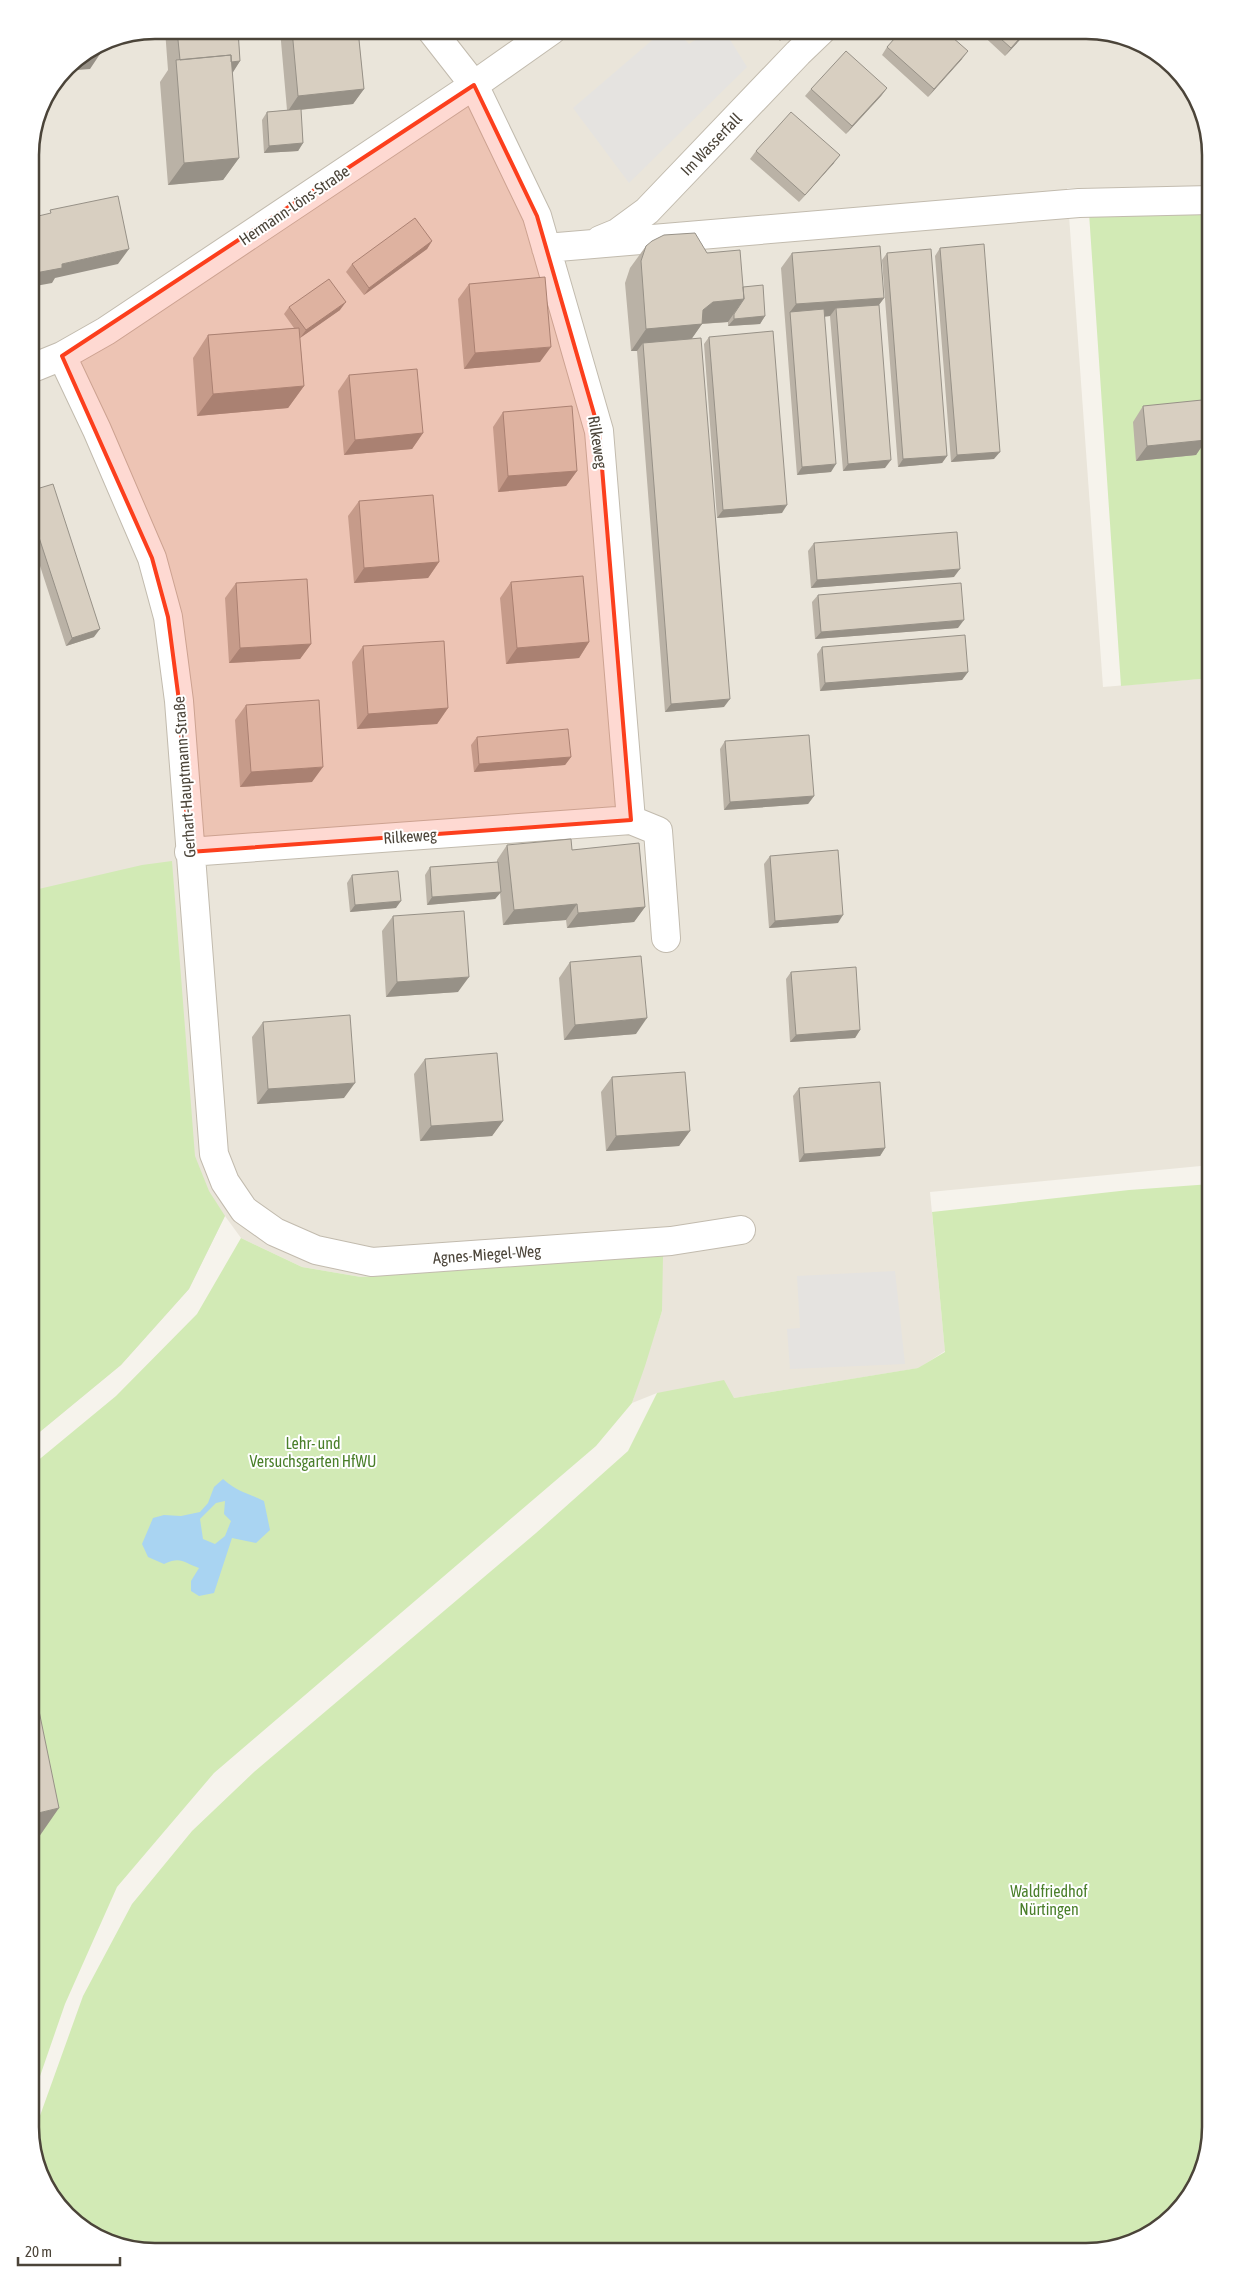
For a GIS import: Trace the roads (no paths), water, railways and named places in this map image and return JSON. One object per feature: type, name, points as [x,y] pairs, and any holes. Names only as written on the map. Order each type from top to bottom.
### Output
[{"type":"street","name":"Rilkeweg","points":[[439,39],[474,85],[537,216],[599,431],[631,820]]},
{"type":"street","name":"Hermann-Löns-Straße","points":[[39,365],[62,356],[106,331],[474,85],[539,39]]},
{"type":"street","name":"Im Wasserfall","points":[[590,245],[617,233],[647,211],[813,39]]},
{"type":"street","points":[[546,248],[1079,203],[1202,200]]},
{"type":"street","name":"Gerhart-Hauptmann-Straße","points":[[62,356],[97,430],[152,558],[168,617],[179,701],[189,852],[214,1154],[225,1182],[244,1210]]},
{"type":"street","name":"Rilkeweg","points":[[189,852],[631,820],[658,831],[666,938]]},
{"type":"street","name":"Agnes-Miegel-Weg","points":[[244,1210],[275,1232],[316,1250],[372,1262],[671,1241],[741,1230]]},
{"type":"water","points":[[223,1479],[238,1490],[264,1501],[270,1530],[256,1543],[232,1538],[214,1593],[199,1596],[191,1591],[191,1581],[199,1568],[179,1560],[164,1564],[148,1557],[142,1544],[153,1518],[164,1515],[181,1516],[200,1512],[208,1503],[214,1487]],"holes":[[[225,1501],[224,1514],[231,1521],[225,1536],[215,1544],[203,1539],[200,1519],[216,1503]]]},
{"type":"park label","name":"Lehr- und Versuchsgarten HfWU","points":[[313,1452]]},
{"type":"park label","name":"Waldfriedhof Nürtingen","points":[[1049,1900]]}]
